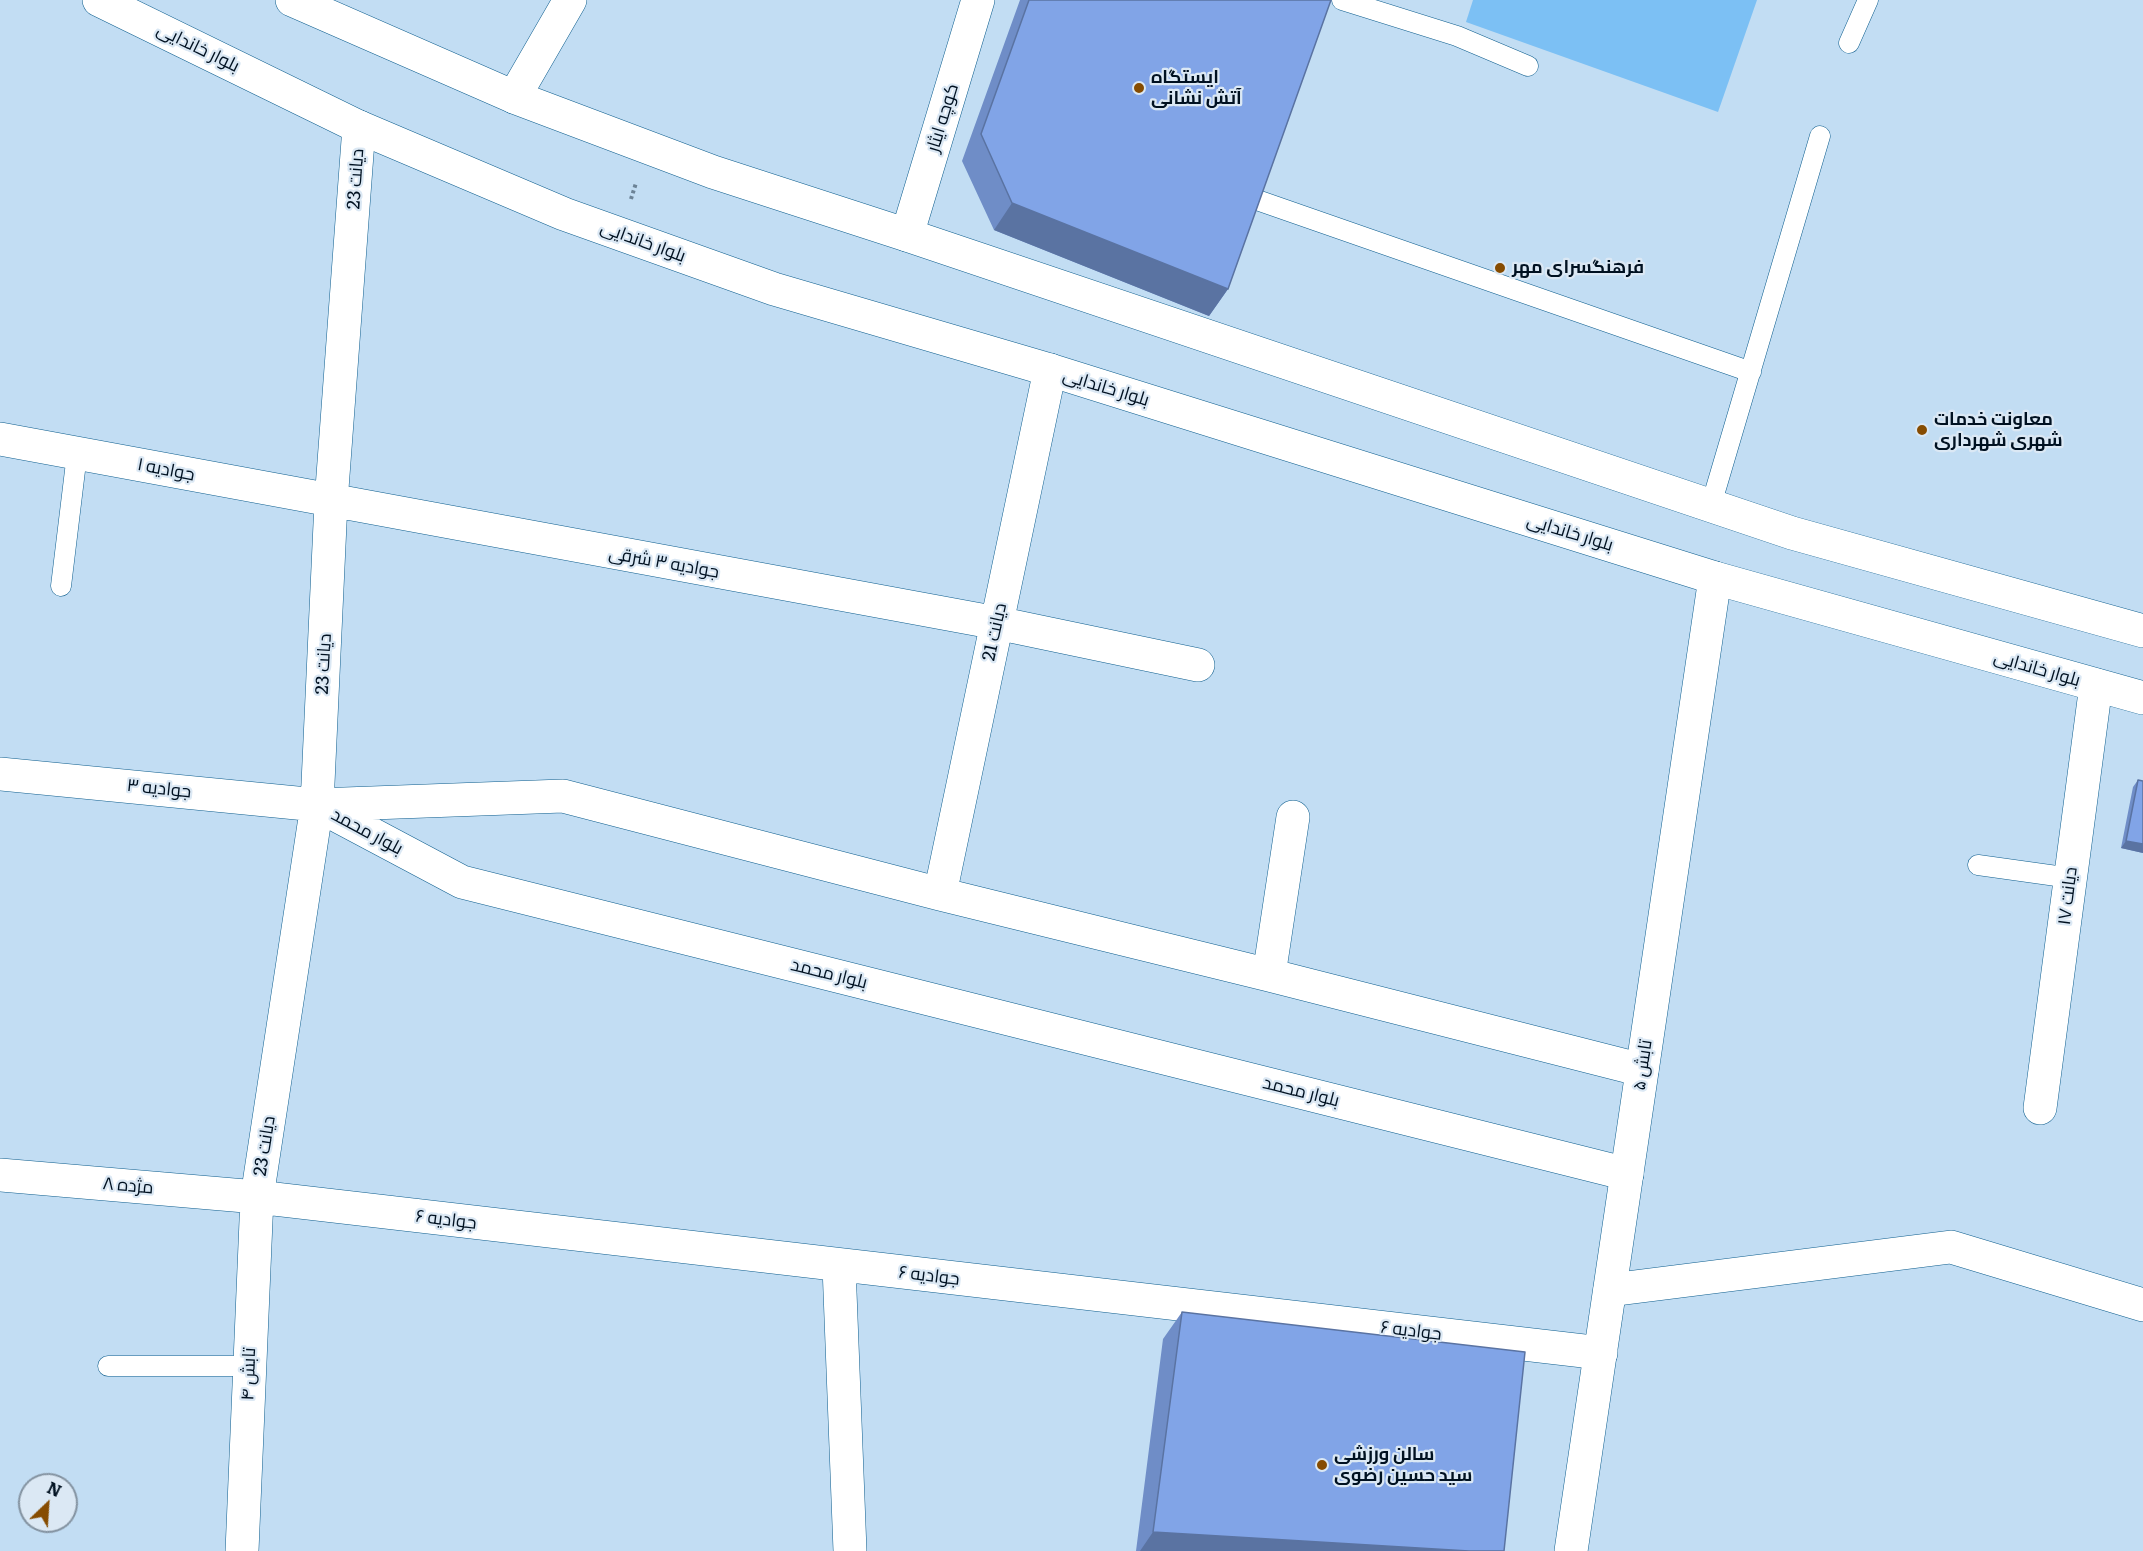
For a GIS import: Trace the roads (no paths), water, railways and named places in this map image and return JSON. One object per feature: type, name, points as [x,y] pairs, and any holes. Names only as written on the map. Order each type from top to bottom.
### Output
[{"type":"street","name":"بلوار خاندایی","points":[[99,0],[360,127],[564,214],[774,289],[1050,370],[1715,578],[2143,698]]},
{"type":"street","points":[[292,0],[514,98],[713,172],[907,235],[1156,304],[1792,533],[2143,631]]},
{"type":"street","points":[[514,98],[570,0]]},
{"type":"street","name":"کوچه ایثار","points":[[907,235],[978,0]]},
{"type":"street","name":"دیانت 23","points":[[257,1197],[317,805],[331,502],[360,127]]},
{"type":"street","name":"دیانت 21","points":[[940,894],[1050,370]]},
{"type":"street","name":"جوادیه ۱","points":[[0,439],[331,502]]},
{"type":"street","name":"جوادیه ۳ شرقی","points":[[331,502],[997,623],[1198,665]]},
{"type":"street","name":"تابش ۵","points":[[1571,1551],[1715,578]]},
{"type":"street","name":"دیانت ۱۷","points":[[2040,1108],[2096,685]]},
{"type":"street","name":"جوادیه ۳","points":[[0,774],[317,805]]},
{"type":"street","name":"بلوار محمد","points":[[317,805],[563,796],[940,894],[1642,1070]]},
{"type":"street","name":"بلوار محمد","points":[[317,805],[462,882],[1627,1174]]},
{"type":"street","points":[[1269,975],[1293,817]]},
{"type":"street","name":"مژده ۸","points":[[0,1175],[257,1197]]},
{"type":"street","name":"جوادیه ۶","points":[[257,1197],[1601,1353]]},
{"type":"street","name":"تابش ۴","points":[[242,1551],[257,1197]]},
{"type":"street","points":[[1610,1290],[1952,1247],[2143,1305]]},
{"type":"street","points":[[839,1266],[850,1551]]},
{"type":"lane","points":[[1342,0],[1457,36],[1528,66]]},
{"type":"lane","points":[[1849,43],[1868,0]]},
{"type":"lane","points":[[1711,505],[1820,136]]},
{"type":"lane","points":[[1221,176],[1217,187],[1751,372]]},
{"type":"lane","points":[[61,586],[77,454]]},
{"type":"lane","points":[[1978,865],[2071,878]]},
{"type":"lane","points":[[108,1366],[250,1366]]},
{"type":"place","name":"ایستگاه آتش نشانی","points":[[1139,88]]},
{"type":"place","name":"فرهنگسرای مهر","points":[[1500,268]]},
{"type":"place","name":"معاونت خدمات شهری شهرداری","points":[[1922,430]]},
{"type":"place","name":"سالن ورزشی سید حسین رضوی","points":[[1322,1465]]}]
